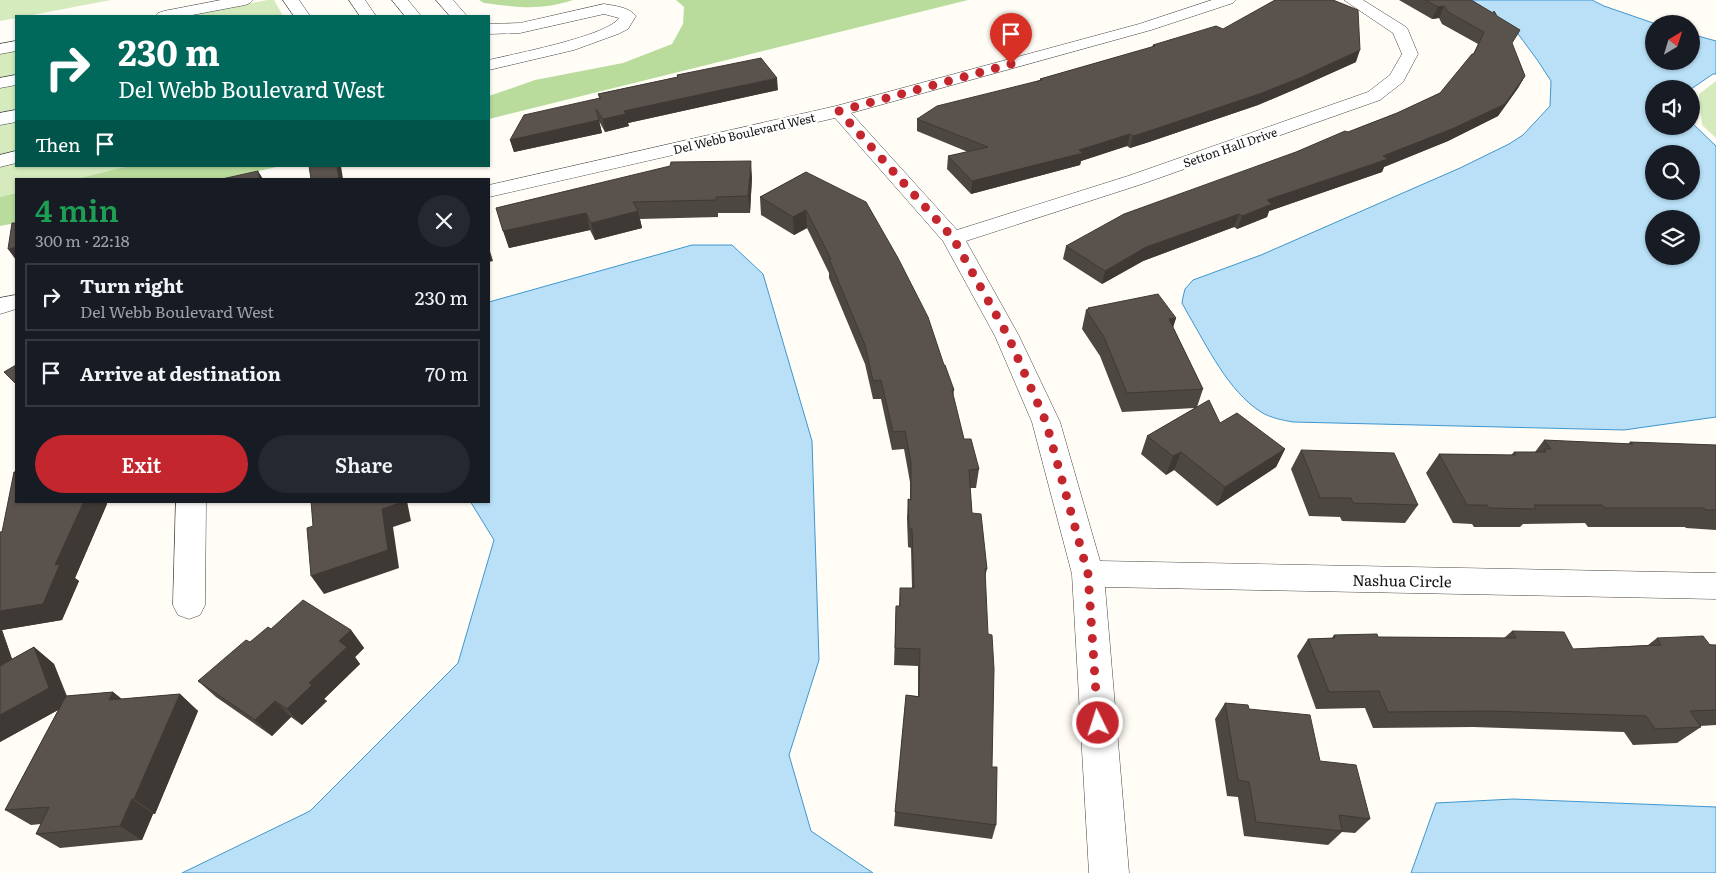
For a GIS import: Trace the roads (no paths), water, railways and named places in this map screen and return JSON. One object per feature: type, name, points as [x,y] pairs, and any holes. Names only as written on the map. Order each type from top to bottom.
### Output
[{"type":"street","points":[[169,15],[245,0]]},
{"type":"street","points":[[291,0],[301,15]]},
{"type":"street","points":[[357,0],[367,15]]},
{"type":"street","points":[[400,0],[412,15]]},
{"type":"street","points":[[444,0],[458,15]]},
{"type":"street","name":"Del Webb Boulevard West","points":[[490,191],[839,111],[1145,27],[1228,0]]},
{"type":"street","name":"Setton Hall Drive","points":[[953,238],[1135,180],[1374,96],[1397,78],[1410,54],[1400,30],[1352,0]]},
{"type":"street","points":[[490,29],[520,28],[604,9],[617,11],[628,16],[622,26],[568,46],[490,59]]},
{"type":"street","points":[[0,49],[15,46]]},
{"type":"street","points":[[0,83],[15,80]]},
{"type":"street","points":[[839,111],[953,238],[1008,336],[1046,422],[1088,574],[1109,873]]},
{"type":"street","points":[[0,119],[15,116]]},
{"type":"street","points":[[0,161],[15,157]]},
{"type":"street","points":[[0,306],[15,302]]},
{"type":"street","points":[[189,605],[191,503]]},
{"type":"street","name":"Nashua Circle","points":[[1088,574],[1716,586]]},
{"type":"water","points":[[1472,0],[1592,0],[1645,20],[1645,70],[1700,70],[1700,37],[1716,41],[1716,74],[1700,83],[1700,80],[1645,80],[1645,135],[1700,135],[1700,131],[1716,146],[1716,417],[1624,430],[1293,422],[1281,420],[1261,412],[1249,403],[1219,367],[1182,303],[1185,289],[1193,280],[1261,255],[1460,168],[1523,135],[1550,106],[1551,81],[1516,31]]},
{"type":"water","points":[[692,245],[732,245],[763,274],[812,441],[819,660],[789,755],[811,831],[873,873],[182,873],[310,811],[458,663],[494,540],[471,503],[490,503],[490,302]]},
{"type":"water","points":[[1513,799],[1716,807],[1716,873],[1411,873],[1436,803]]}]
